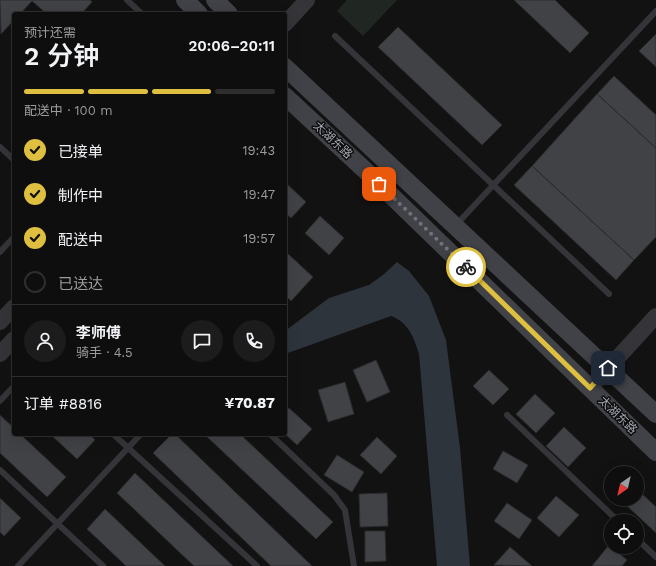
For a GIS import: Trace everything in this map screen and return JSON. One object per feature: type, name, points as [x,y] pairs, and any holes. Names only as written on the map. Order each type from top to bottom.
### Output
[{"type":"main road","points":[[185,0],[197,12]]},
{"type":"main road","points":[[215,0],[227,12]]},
{"type":"main road","name":"太湖东路","points":[[287,69],[656,414]]},
{"type":"main road","name":"太湖东路","points":[[287,98],[368,173],[656,452]]},
{"type":"street","points":[[287,22],[307,0]]},
{"type":"street","points":[[0,322],[12,308]]},
{"type":"street","points":[[590,388],[656,316]]},
{"type":"street","points":[[0,354],[12,341]]},
{"type":"lane","points":[[127,0],[140,12]]},
{"type":"lane","points":[[455,226],[656,11]]},
{"type":"lane","points":[[335,36],[609,294]]},
{"type":"lane","points":[[0,147],[12,158]]},
{"type":"lane","points":[[0,252],[12,239]]},
{"type":"lane","points":[[0,401],[12,388]]},
{"type":"lane","points":[[507,415],[611,514]]},
{"type":"lane","points":[[115,436],[257,566]]},
{"type":"lane","points":[[18,566],[140,436]]},
{"type":"lane","points":[[272,436],[334,495],[345,510],[354,566]]},
{"type":"lane","points":[[0,470],[103,566]]},
{"type":"lane","points":[[644,546],[656,557]]},
{"type":"shaded area","points":[[347,0],[397,0],[363,36],[337,11]]},
{"type":"shaded area","points":[[397,262],[409,271],[429,296],[446,340],[460,448],[470,566],[437,566],[419,354],[410,331],[406,326],[391,316],[287,353],[287,330],[329,298],[369,285]]},
{"type":"building","points":[[0,0],[90,0],[92,2],[83,12],[45,12],[32,1],[22,12],[12,12],[12,22],[1,34]]},
{"type":"building","points":[[514,0],[555,0],[589,33],[570,53]]},
{"type":"building","points":[[398,27],[502,125],[482,145],[378,47]]},
{"type":"building","points":[[656,34],[656,67],[639,51]]},
{"type":"building","points":[[614,76],[656,115],[656,148],[597,94]]},
{"type":"building","points":[[597,94],[656,148],[656,237],[634,260],[532,166]]},
{"type":"building","points":[[532,166],[634,260],[616,280],[514,185]]},
{"type":"building","points":[[287,184],[306,202],[291,218],[287,215]]},
{"type":"building","points":[[320,216],[344,238],[329,255],[305,233]]},
{"type":"building","points":[[287,253],[313,277],[291,301],[287,297]]},
{"type":"building","points":[[376,360],[390,392],[367,402],[353,370]]},
{"type":"building","points":[[489,370],[509,389],[493,405],[473,386]]},
{"type":"building","points":[[345,382],[354,414],[328,422],[318,390]]},
{"type":"building","points":[[535,394],[555,413],[536,433],[516,414]]},
{"type":"building","points":[[289,408],[312,429],[297,445],[287,436],[287,410]]},
{"type":"building","points":[[0,415],[12,426],[12,436],[22,436],[66,477],[47,497],[0,453]]},
{"type":"building","points":[[564,427],[586,448],[568,467],[546,446]]},
{"type":"building","points":[[52,436],[91,436],[95,440],[77,459]]},
{"type":"building","points":[[170,436],[177,436],[312,566],[271,566],[153,453]]},
{"type":"building","points":[[206,436],[242,436],[333,522],[316,539]]},
{"type":"building","points":[[377,437],[397,456],[381,474],[360,455]]},
{"type":"building","points":[[503,451],[528,465],[517,483],[493,469]]},
{"type":"building","points":[[337,455],[364,472],[352,492],[324,475]]},
{"type":"building","points":[[135,473],[233,566],[194,566],[117,493]]},
{"type":"building","points":[[387,493],[388,526],[360,527],[359,494]]},
{"type":"building","points":[[556,496],[579,515],[559,537],[537,518]]},
{"type":"building","points":[[644,496],[656,507],[656,533],[644,522],[644,514],[636,514],[627,506],[644,506]]},
{"type":"building","points":[[0,498],[21,518],[4,536],[0,532]]},
{"type":"building","points":[[507,503],[532,520],[519,539],[494,521]]},
{"type":"building","points":[[105,509],[165,566],[126,566],[87,529]]},
{"type":"building","points":[[365,531],[385,531],[386,561],[365,562]]},
{"type":"building","points":[[510,547],[532,566],[494,565]]},
{"type":"building","points":[[604,551],[604,554],[620,554],[627,560],[622,566],[592,566]]},
{"type":"way so far","points":[[379,184],[466,267]]},
{"type":"route","points":[[466,267],[590,388],[608,368]]}]
